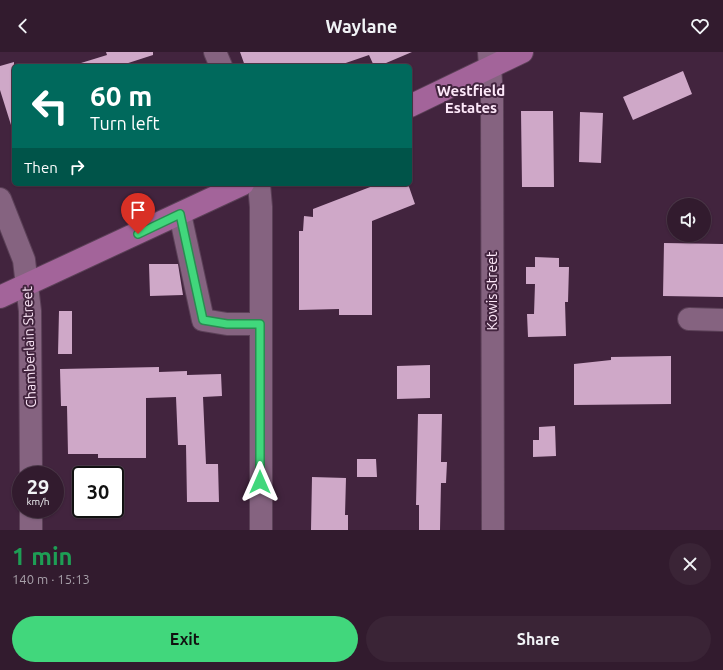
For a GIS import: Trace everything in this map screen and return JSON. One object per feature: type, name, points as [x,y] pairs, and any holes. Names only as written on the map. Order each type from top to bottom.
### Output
[{"type":"main road","points":[[412,105],[490,59],[522,52]]},
{"type":"main road","points":[[0,297],[27,286],[239,186]]},
{"type":"street","points":[[216,52],[220,64]]},
{"type":"street","name":"Kowis Street","points":[[490,59],[493,530]]},
{"type":"street","points":[[258,186],[261,208],[261,530]]},
{"type":"street","name":"Chamberlain Street","points":[[0,199],[24,260],[30,311],[31,466]]},
{"type":"street","points":[[180,214],[203,320],[227,324],[260,324]]},
{"type":"street","points":[[689,319],[723,320]]},
{"type":"street","points":[[31,518],[31,530]]},
{"type":"building","points":[[106,52],[153,52],[153,55],[125,64],[81,64],[107,55]]},
{"type":"building","points":[[240,52],[412,52],[384,64],[373,64],[369,55],[343,64],[244,64]]},
{"type":"building","points":[[14,62],[14,64],[12,64],[11,125],[0,90],[0,66]]},
{"type":"building","points":[[683,71],[692,94],[633,120],[623,97]]},
{"type":"building","points":[[521,111],[553,111],[554,187],[522,187]]},
{"type":"building","points":[[580,112],[603,113],[601,163],[579,162]]},
{"type":"building","points":[[373,186],[409,186],[415,204],[372,221],[372,315],[339,315],[339,309],[299,310],[299,231],[303,231],[304,216],[313,217],[313,209]]},
{"type":"building","points":[[664,243],[723,244],[723,297],[663,296]]},
{"type":"building","points":[[535,257],[559,258],[559,267],[569,267],[568,302],[565,302],[566,336],[528,337],[527,314],[534,314],[535,284],[526,284],[526,267],[535,267]]},
{"type":"building","points":[[149,264],[178,264],[183,295],[150,296]]},
{"type":"building","points":[[59,311],[72,311],[72,354],[58,354]]},
{"type":"building","points":[[671,356],[671,404],[574,405],[574,364],[611,360],[611,357]]},
{"type":"building","points":[[430,365],[430,398],[397,399],[397,366]]},
{"type":"building","points":[[159,367],[159,372],[187,371],[187,375],[221,374],[222,396],[203,397],[206,464],[218,464],[219,502],[187,502],[186,445],[178,445],[176,397],[146,398],[146,458],[98,458],[98,454],[68,454],[67,406],[61,406],[60,369]]},
{"type":"building","points":[[418,414],[442,414],[441,462],[447,462],[446,483],[441,483],[440,530],[419,530],[419,505],[416,505]]},
{"type":"building","points":[[555,426],[556,456],[533,457],[533,440],[539,440],[539,427]]},
{"type":"building","points":[[357,459],[376,459],[377,477],[357,477]]},
{"type":"building","points":[[312,477],[346,478],[345,515],[348,515],[348,530],[311,530]]},
{"type":"district","name":"Westfield Estates","points":[[471,98]]},
{"type":"route","points":[[138,234],[180,214],[203,320],[227,324],[260,324],[260,482]]}]
